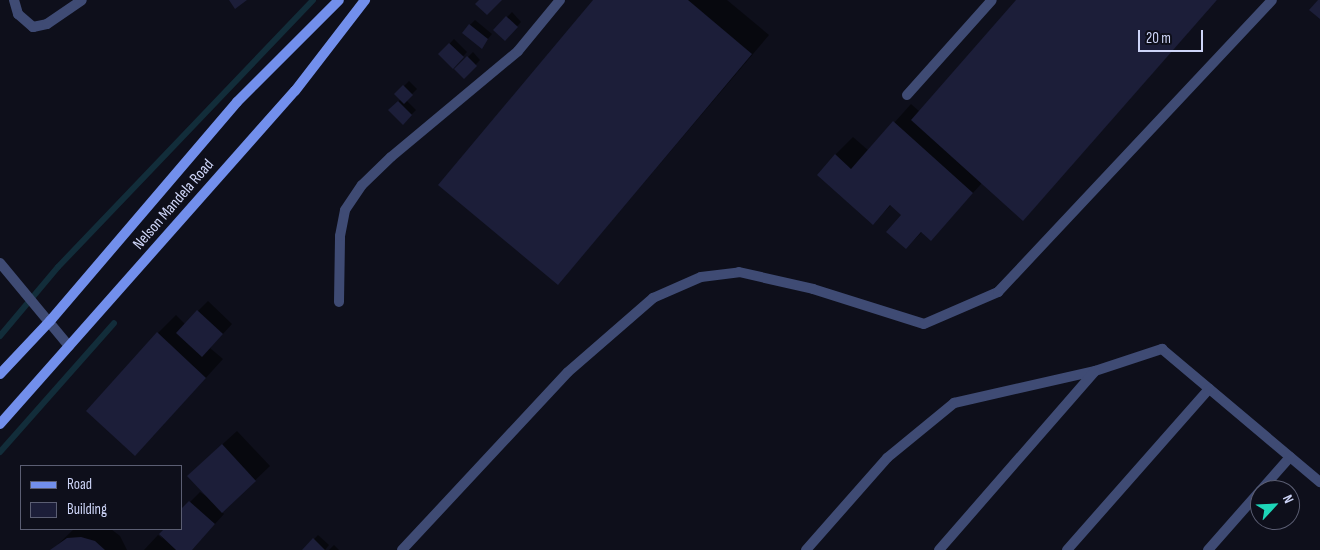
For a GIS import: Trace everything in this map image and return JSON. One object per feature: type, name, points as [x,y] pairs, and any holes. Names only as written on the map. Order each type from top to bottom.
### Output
[{"type":"main road","name":"Nelson Mandela Road","points":[[0,374],[50,322],[237,102],[339,0]]},
{"type":"main road","name":"Nelson Mandela Road","points":[[0,424],[295,91],[365,0]]},
{"type":"lane","points":[[14,0],[18,14],[33,27],[47,24],[82,0]]},
{"type":"lane","points":[[339,302],[340,236],[345,210],[362,186],[391,156],[518,51],[560,0]]},
{"type":"lane","points":[[907,95],[992,0]]},
{"type":"lane","points":[[402,550],[568,372],[653,298],[701,277],[739,272],[813,289],[924,324],[998,292],[1272,0]]},
{"type":"lane","points":[[0,263],[69,346]]},
{"type":"lane","points":[[806,550],[887,458],[954,403],[1095,371],[1162,349],[1320,482]]},
{"type":"lane","points":[[939,550],[1095,371]]},
{"type":"lane","points":[[1067,550],[1209,389]]},
{"type":"lane","points":[[1269,480],[1290,457]]},
{"type":"lane","points":[[1208,550],[1250,502]]},
{"type":"building","points":[[229,0],[247,0],[235,9]]},
{"type":"building","points":[[479,0],[502,0],[487,15],[475,4]]},
{"type":"building","points":[[593,0],[688,0],[752,54],[558,285],[438,185]]},
{"type":"building","points":[[1016,0],[1217,0],[1023,221],[911,120]]},
{"type":"building","points":[[1320,0],[1320,19],[1309,10]]},
{"type":"building","points":[[506,16],[518,27],[505,41],[493,30]]},
{"type":"building","points":[[469,24],[488,39],[482,49],[462,33]]},
{"type":"building","points":[[449,43],[464,57],[453,69],[438,54]]},
{"type":"building","points":[[467,56],[477,66],[464,79],[454,69]]},
{"type":"building","points":[[403,85],[413,95],[404,104],[394,94]]},
{"type":"building","points":[[398,101],[412,115],[403,125],[388,110]]},
{"type":"building","points":[[893,121],[973,193],[931,241],[921,232],[906,249],[886,232],[901,215],[890,205],[873,225],[817,175],[835,154],[851,169]]},
{"type":"building","points":[[197,310],[223,334],[202,357],[176,333]]},
{"type":"building","points":[[157,332],[206,378],[135,456],[86,411]]},
{"type":"building","points":[[222,444],[256,481],[222,513],[187,476]]},
{"type":"building","points":[[189,501],[215,524],[192,550],[176,550],[159,534],[163,530],[182,530],[182,508]]},
{"type":"building","points":[[81,537],[95,541],[105,550],[50,550],[67,538]]},
{"type":"building","points":[[313,538],[325,550],[302,550]]},
{"type":"waterway","points":[[0,336],[58,267],[313,0]]},
{"type":"waterway","points":[[0,452],[114,323]]}]
